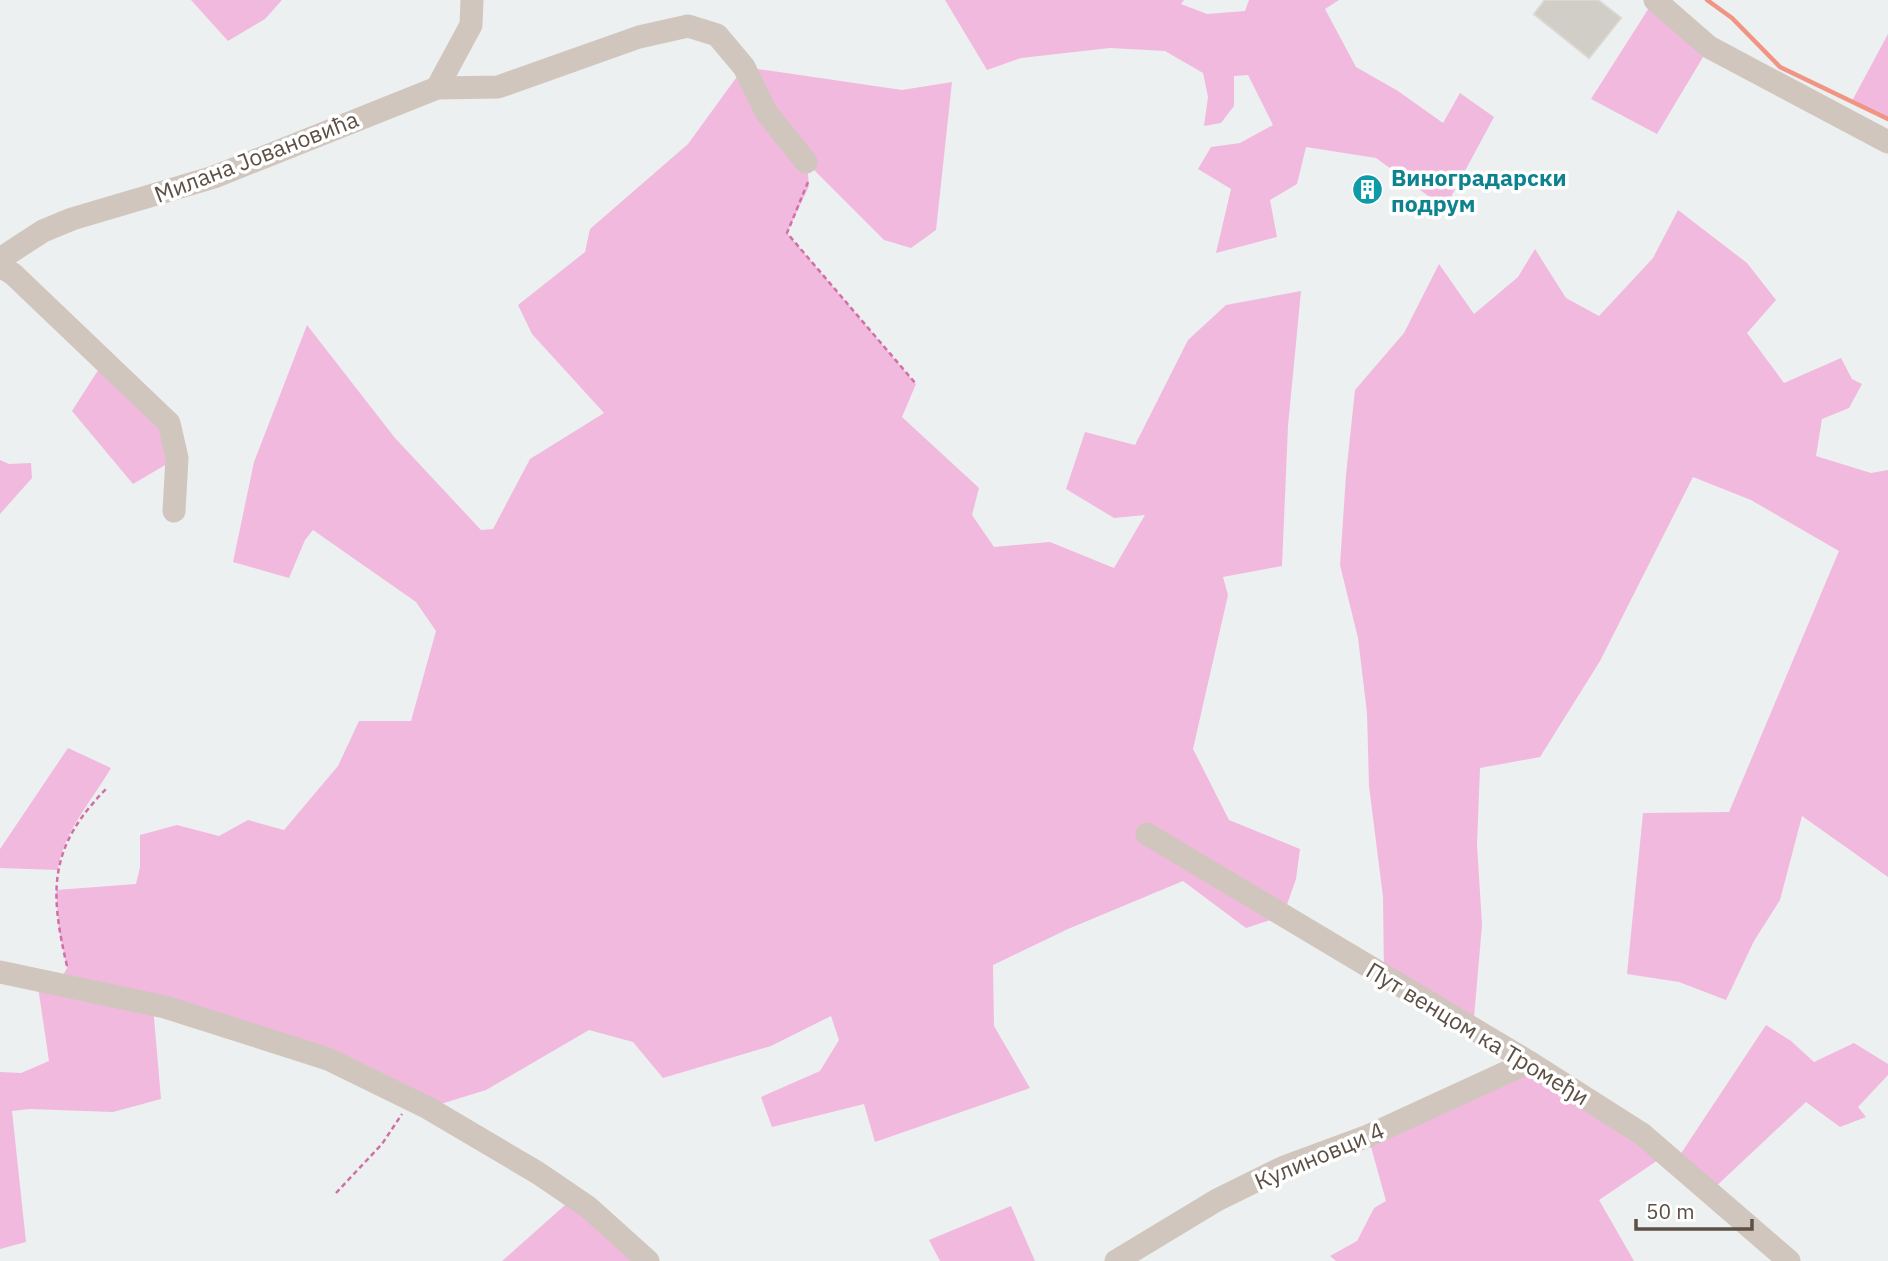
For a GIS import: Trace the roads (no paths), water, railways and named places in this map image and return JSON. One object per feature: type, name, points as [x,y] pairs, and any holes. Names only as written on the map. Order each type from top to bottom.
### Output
[{"type":"street","points":[[472,0],[471,25],[437,88],[498,87],[639,37],[688,26],[717,35],[744,67],[766,112],[806,162]]},
{"type":"street","points":[[1656,0],[1710,47],[1888,142]]},
{"type":"street","name":"Милана Јовановића","points":[[0,259],[43,231],[72,219],[214,177],[437,88]]},
{"type":"street","points":[[0,266],[13,274],[169,423],[177,458],[174,511]]},
{"type":"street","name":"Пут венцом ка Тромеђи","points":[[1147,834],[1529,1062],[1642,1134],[1789,1261]]},
{"type":"street","points":[[0,972],[165,1007],[328,1059],[410,1099],[538,1173],[588,1207],[648,1261]]},
{"type":"street","name":"Кулиновци 4","points":[[1116,1261],[1217,1200],[1284,1167],[1368,1136],[1529,1062]]},
{"type":"waterway","points":[[1707,0],[1732,18],[1780,67],[1888,119]]},
{"type":"place","name":"Виноградарски подрум","points":[[1368,190]]}]
